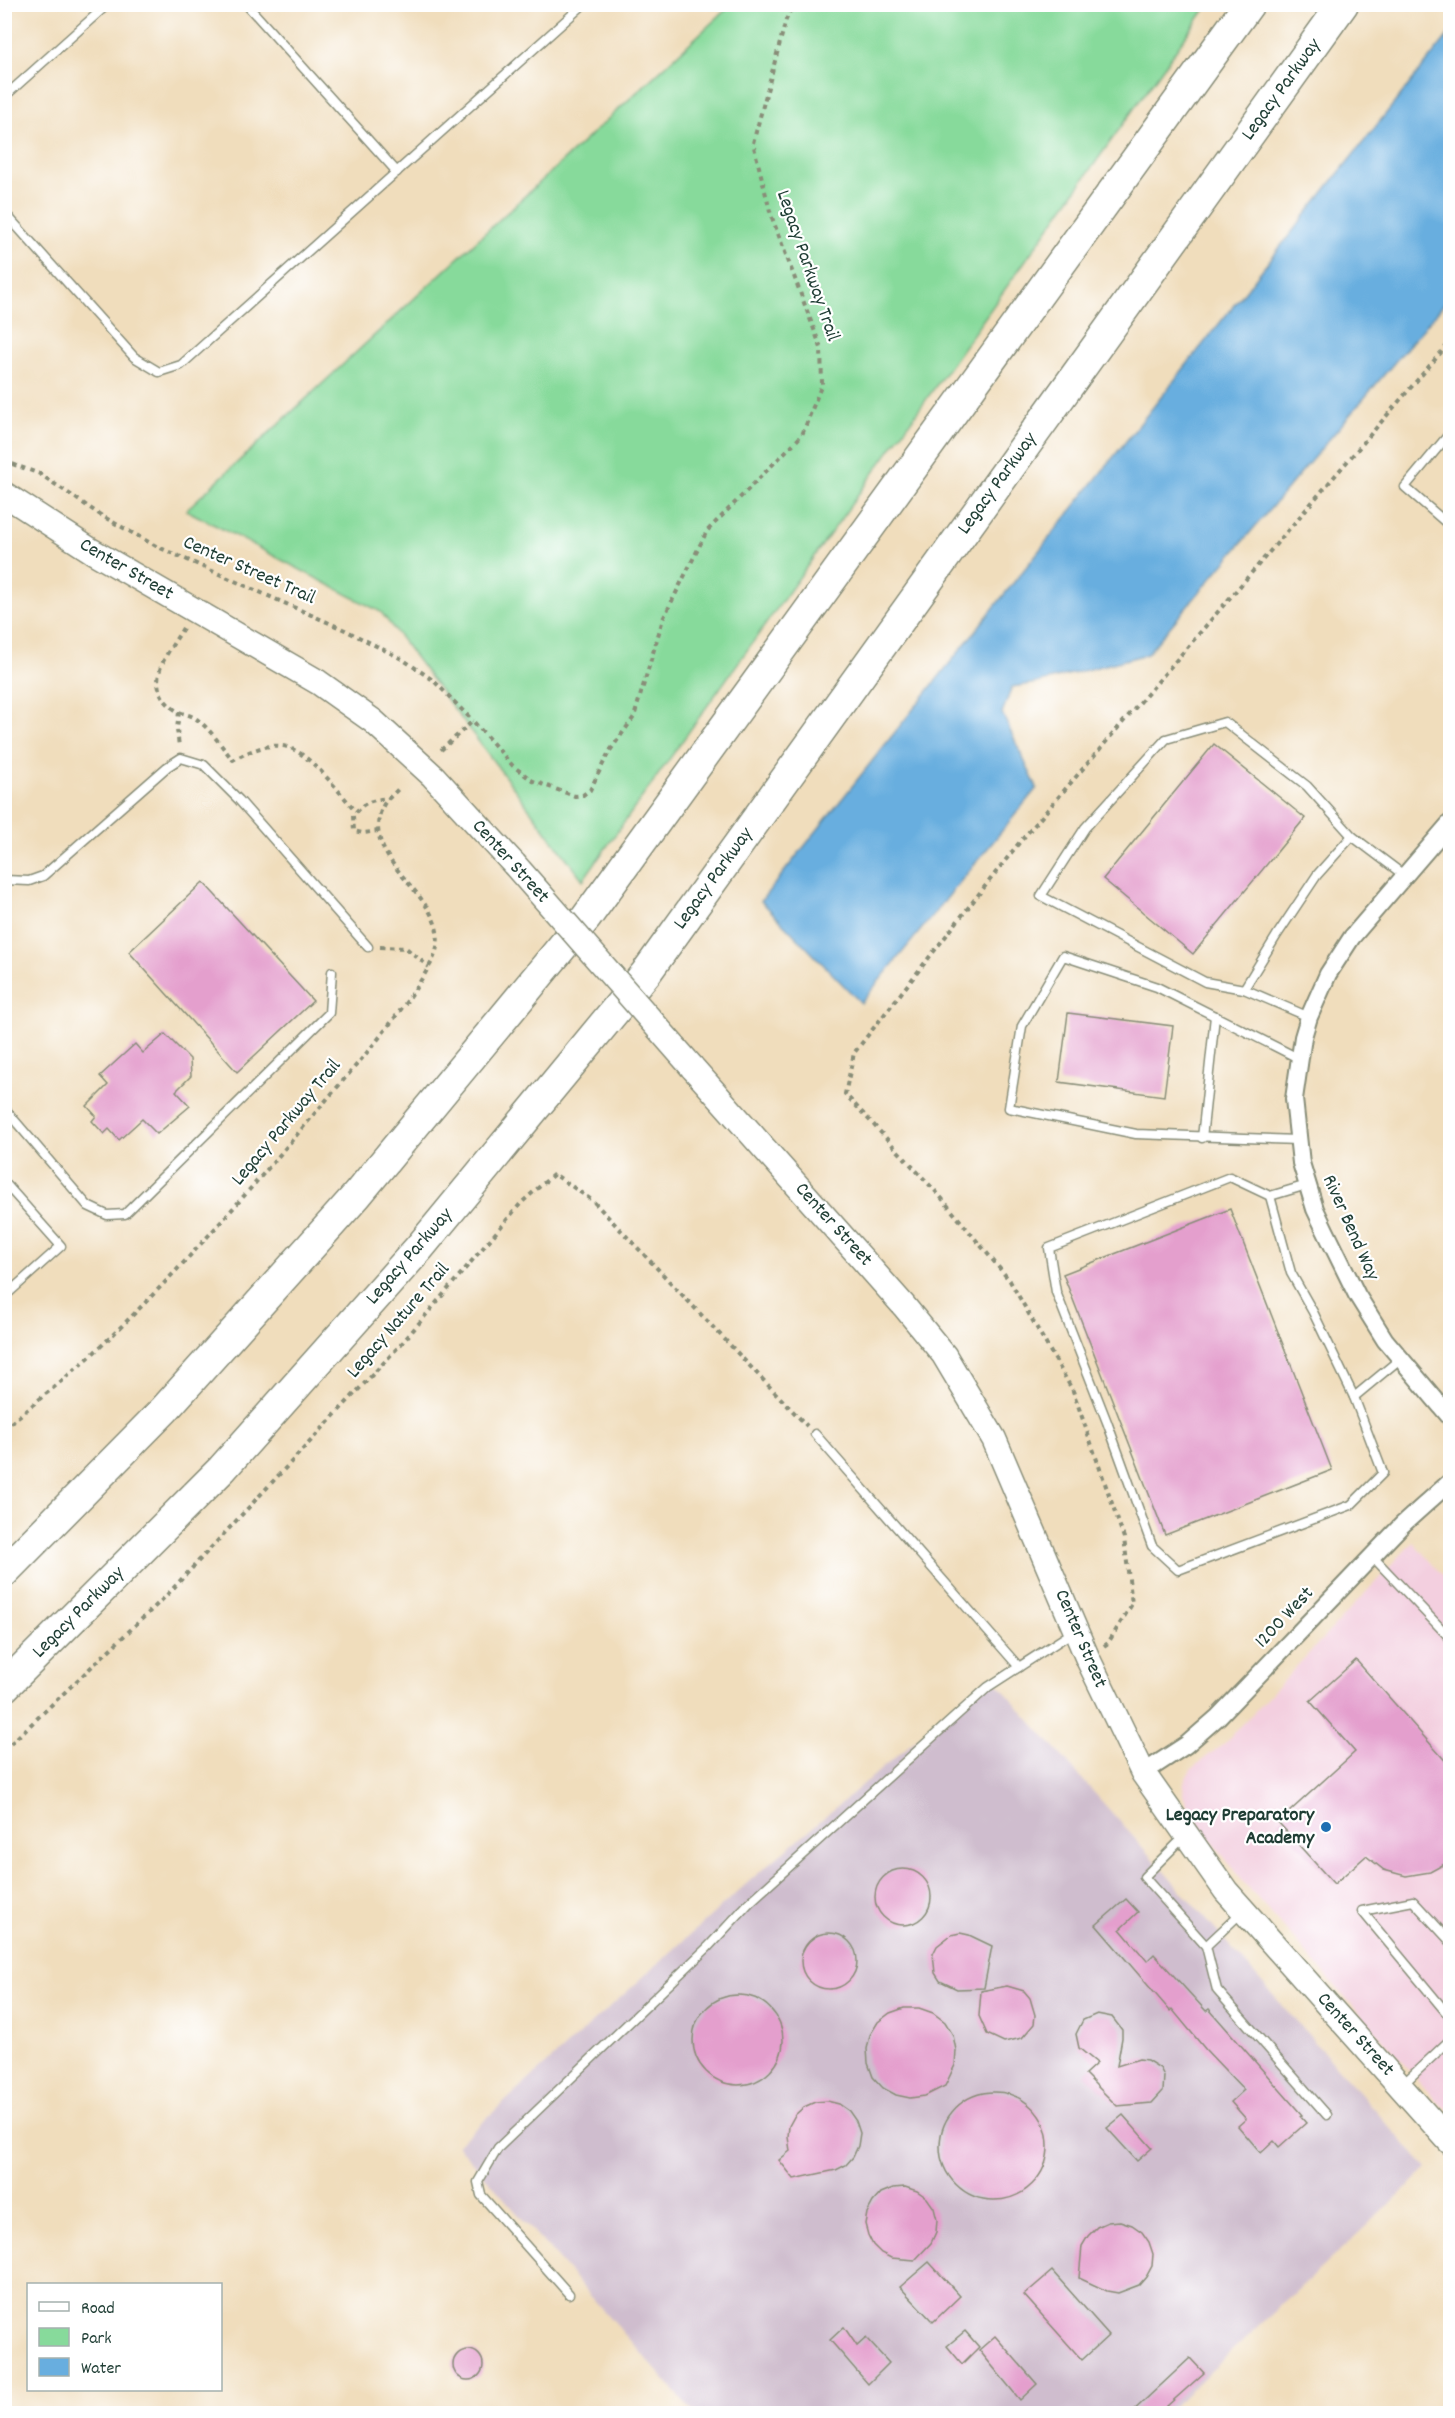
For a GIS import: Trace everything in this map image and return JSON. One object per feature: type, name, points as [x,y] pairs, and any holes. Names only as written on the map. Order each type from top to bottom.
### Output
[{"type":"highway","points":[[4,1572],[164,1410],[357,1195],[586,918],[1249,4]]},
{"type":"highway","name":"Legacy Parkway","points":[[4,1687],[213,1477],[269,1416],[420,1248],[646,973],[1343,4]]},
{"type":"street","name":"Center Street","points":[[6,497],[92,551],[318,682],[404,747],[514,864],[904,1306],[944,1355],[994,1439],[1110,1708],[1143,1773],[1226,1891],[1450,2142]]},
{"type":"street","name":"River Bend Way","points":[[1450,823],[1339,956],[1322,985],[1309,1017],[1298,1058],[1294,1100],[1300,1163],[1307,1185],[1315,1209],[1357,1295],[1380,1333],[1450,1417]]},
{"type":"street","name":"1200 West","points":[[1143,1773],[1178,1751],[1218,1717],[1372,1556],[1450,1482]]},
{"type":"lane","points":[[4,8],[8,4]]},
{"type":"lane","points":[[4,97],[108,4]]},
{"type":"lane","points":[[246,4],[397,172]]},
{"type":"lane","points":[[4,212],[134,357],[159,372],[182,365],[584,4]]},
{"type":"lane","points":[[1450,433],[1405,487],[1450,526]]},
{"type":"lane","points":[[1309,1017],[1244,989],[1204,982],[1041,896],[1085,828],[1166,739],[1225,722],[1307,786],[1352,836],[1405,876]]},
{"type":"lane","points":[[4,880],[30,881],[43,876],[167,766],[181,758],[204,765],[239,800],[368,947]]},
{"type":"lane","points":[[1244,989],[1317,875],[1352,836]]},
{"type":"lane","points":[[1298,1058],[1157,987],[1063,956],[1022,1026],[1009,1108],[1136,1134],[1298,1140]]},
{"type":"lane","points":[[4,1108],[88,1206],[107,1215],[125,1214],[328,1013],[332,972]]},
{"type":"lane","points":[[1202,1138],[1215,1016]]},
{"type":"lane","points":[[1270,1196],[1291,1273],[1313,1312],[1354,1397],[1383,1473],[1352,1505],[1178,1570],[1152,1546],[1056,1292],[1049,1248],[1230,1177],[1270,1196],[1307,1185]]},
{"type":"lane","points":[[4,1182],[61,1246],[4,1297]]},
{"type":"lane","points":[[1354,1397],[1400,1359]]},
{"type":"lane","points":[[815,1434],[1019,1667]]},
{"type":"lane","points":[[1372,1556],[1450,1638]]},
{"type":"lane","points":[[569,2294],[481,2195],[478,2182],[498,2148],[708,1947],[749,1903],[988,1687],[1076,1630]]},
{"type":"lane","points":[[1186,1836],[1144,1877],[1206,1946],[1217,1990],[1327,2115]]},
{"type":"lane","points":[[1450,1941],[1413,1901],[1362,1911],[1450,2017]]},
{"type":"lane","points":[[1206,1946],[1244,1910]]},
{"type":"lane","points":[[1401,2087],[1450,2040]]},
{"type":"path","name":"Legacy Parkway Trail","points":[[473,721],[513,766],[533,781],[575,796],[583,795],[590,790],[609,752],[634,717],[663,619],[707,531],[802,435],[822,384],[821,348],[771,215],[753,143],[786,21],[793,4]]},
{"type":"path","name":"Center Street Trail","points":[[4,461],[40,474],[102,516],[156,546],[345,630],[402,659],[433,680],[473,721]]},
{"type":"path","points":[[183,628],[158,672],[157,685],[163,698],[175,711],[194,717],[233,760],[255,749],[284,746],[303,755],[356,811]]},
{"type":"path","points":[[179,712],[177,729],[181,758]]},
{"type":"path","points":[[441,750],[473,721]]},
{"type":"path","points":[[390,798],[372,800],[359,807],[353,816],[354,831],[363,833],[379,831],[378,824],[385,804],[400,788]]},
{"type":"path","name":"Legacy Parkway Trail","points":[[4,1429],[97,1349],[237,1206],[404,1007],[429,966],[436,951],[439,936],[428,908],[389,859],[381,842],[379,831]]},
{"type":"path","points":[[368,947],[406,948],[429,966]]},
{"type":"path","name":"Legacy Nature Trail","points":[[4,1750],[165,1597],[403,1342],[520,1203],[554,1174],[593,1201],[815,1434]]},
{"type":"shaded area","name":"Legacy Preparatory Academy","points":[[1413,1542],[1450,1584],[1450,2112],[1440,2104],[1243,1882],[1190,1812],[1183,1794],[1184,1782],[1191,1769],[1226,1742]]},
{"type":"shaded area","points":[[991,1676],[1427,2169],[1166,2413],[695,2414],[457,2145],[754,1877]]},
{"type":"green space","points":[[731,5],[1208,5],[583,880],[381,612],[186,510]]},
{"type":"water","points":[[1450,33],[1450,297],[1147,654],[1037,683],[1012,687],[1002,713],[1037,788],[861,1003],[761,901]]},
{"type":"building","points":[[1214,744],[1305,818],[1193,954],[1103,879]]},
{"type":"building","points":[[203,882],[313,1001],[237,1072],[129,952]]},
{"type":"building","points":[[1068,1013],[1173,1026],[1164,1096],[1059,1082]]},
{"type":"building","points":[[165,1034],[190,1059],[191,1076],[176,1091],[190,1106],[157,1134],[142,1119],[119,1140],[109,1129],[104,1134],[92,1121],[96,1116],[87,1106],[108,1085],[100,1076],[135,1044],[143,1053]]},
{"type":"building","points":[[1230,1209],[1332,1470],[1165,1535],[1063,1274]]},
{"type":"building","name":"Legacy Preparatory Academy","points":[[1356,1660],[1450,1766],[1450,1861],[1430,1872],[1406,1876],[1384,1870],[1366,1856],[1334,1884],[1278,1822],[1355,1752],[1310,1701]]},
{"type":"building","points":[[903,1869],[914,1871],[923,1877],[929,1886],[931,1897],[929,1908],[923,1917],[914,1923],[903,1925],[892,1923],[883,1917],[877,1908],[875,1897],[877,1886],[883,1877],[892,1871]]},
{"type":"building","points":[[1126,1899],[1138,1912],[1120,1929],[1147,1961],[1154,1954],[1206,2011],[1209,2009],[1302,2115],[1300,2116],[1306,2123],[1279,2147],[1274,2141],[1261,2153],[1238,2126],[1246,2119],[1231,2102],[1244,2090],[1206,2050],[1172,2009],[1170,2011],[1096,1925]]},
{"type":"building","points":[[829,1933],[840,1935],[849,1941],[855,1950],[857,1961],[855,1972],[849,1981],[840,1987],[829,1989],[818,1987],[809,1981],[803,1972],[801,1961],[803,1950],[809,1941],[818,1935]]},
{"type":"building","points":[[960,1933],[992,1946],[984,1988],[957,1989],[940,1981],[935,1973],[933,1954],[937,1946],[951,1935]]},
{"type":"building","points":[[1007,1986],[1024,1991],[1030,1998],[1035,2015],[1034,2024],[1022,2038],[1004,2042],[987,2034],[979,2016],[981,1991]]},
{"type":"building","points":[[738,1995],[763,2003],[775,2015],[783,2040],[775,2065],[763,2077],[738,2085],[713,2077],[701,2065],[693,2040],[701,2015],[713,2003]]},
{"type":"building","points":[[904,2008],[919,2008],[933,2013],[945,2022],[953,2035],[956,2050],[955,2065],[945,2086],[925,2096],[910,2098],[896,2095],[883,2088],[873,2077],[868,2063],[867,2049],[870,2035],[878,2022],[890,2013]]},
{"type":"building","points":[[1097,2014],[1112,2017],[1122,2030],[1117,2066],[1139,2059],[1147,2060],[1160,2068],[1164,2076],[1163,2091],[1152,2103],[1117,2106],[1085,2074],[1097,2063],[1079,2048],[1076,2034],[1083,2020]]},
{"type":"building","points":[[994,2092],[1015,2096],[1032,2108],[1044,2125],[1048,2146],[1044,2167],[1032,2184],[1015,2196],[994,2200],[973,2196],[956,2184],[944,2167],[940,2146],[944,2125],[956,2108],[973,2096]]},
{"type":"building","points":[[827,2101],[839,2104],[849,2111],[856,2121],[860,2133],[858,2146],[846,2165],[836,2170],[794,2179],[779,2160],[790,2151],[789,2126],[795,2115],[804,2107],[815,2102]]},
{"type":"building","points":[[1123,2115],[1152,2148],[1137,2161],[1107,2128]]},
{"type":"building","points":[[905,2187],[927,2198],[934,2208],[937,2220],[936,2232],[931,2243],[915,2260],[891,2258],[881,2253],[873,2245],[865,2224],[867,2213],[881,2193],[893,2188]]},
{"type":"building","points":[[1120,2221],[1142,2232],[1153,2254],[1152,2266],[1139,2285],[1118,2293],[1107,2291],[1079,2278],[1082,2246],[1088,2236],[1097,2227],[1108,2222]]},
{"type":"building","points":[[929,2262],[960,2296],[933,2322],[900,2287]]},
{"type":"building","points":[[1052,2271],[1109,2335],[1082,2360],[1024,2295]]},
{"type":"building","points":[[844,2327],[857,2346],[866,2338],[889,2363],[868,2384],[830,2340]]},
{"type":"building","points":[[965,2331],[979,2347],[962,2364],[947,2346]]},
{"type":"building","points":[[995,2336],[1037,2384],[1020,2400],[979,2350]]},
{"type":"building","points":[[468,2350],[479,2354],[483,2365],[479,2376],[468,2380],[457,2376],[453,2365],[457,2354]]},
{"type":"building","points":[[1190,2358],[1204,2373],[1158,2414],[1130,2414]]},
{"type":"place","name":"Legacy Preparatory Academy","points":[[1326,1827]]}]
